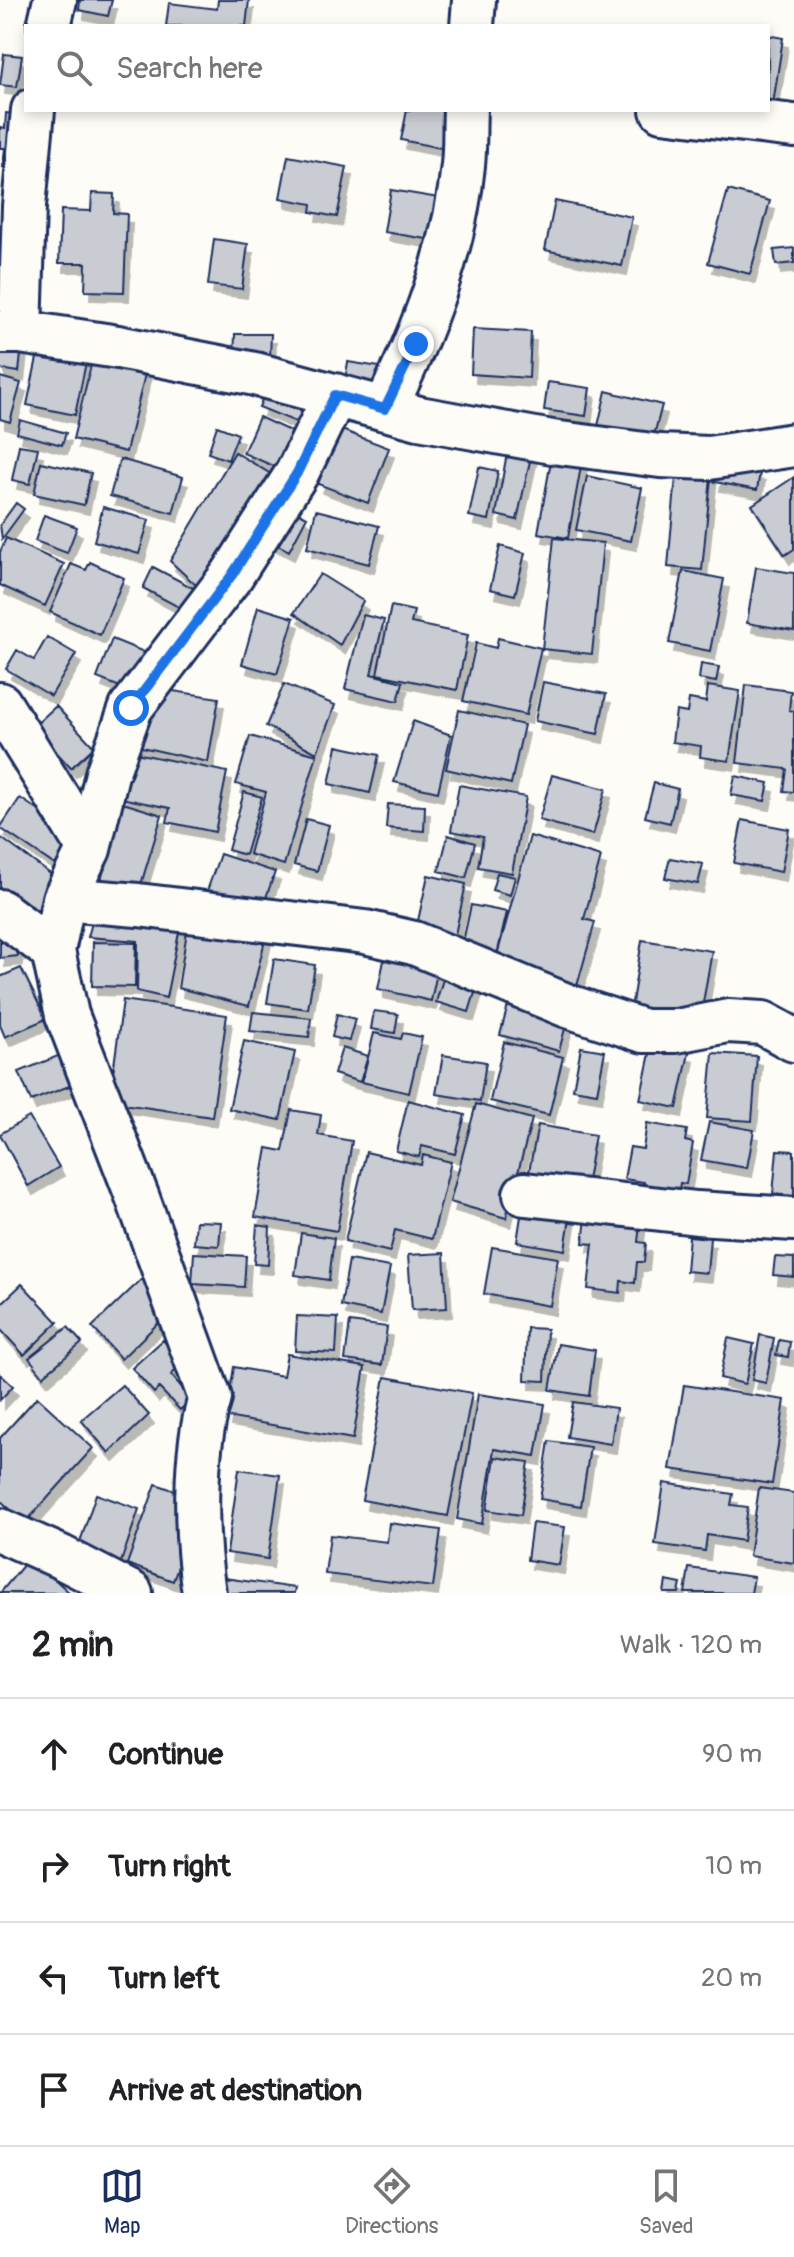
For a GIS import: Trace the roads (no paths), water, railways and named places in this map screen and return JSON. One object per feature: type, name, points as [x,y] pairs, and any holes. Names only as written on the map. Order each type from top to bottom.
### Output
[{"type":"street","points":[[49,24],[55,0]]},
{"type":"street","points":[[472,24],[474,0]]},
{"type":"street","points":[[33,112],[10,332],[118,347],[209,365],[419,418],[552,442],[660,456],[709,458],[778,448],[794,422]]},
{"type":"street","points":[[385,409],[416,344],[450,233],[463,166],[465,112]]},
{"type":"street","points":[[678,112],[794,126]]},
{"type":"street","points":[[204,1593],[196,1528],[203,1420],[210,1398],[67,1015],[53,951],[64,899],[89,849],[107,774],[131,708],[232,575],[297,473],[335,395]]},
{"type":"street","points":[[0,704],[89,849]]},
{"type":"street","points":[[64,899],[365,932],[414,943],[568,1006],[644,1031],[676,1031],[728,1021],[763,1023],[794,1040]]},
{"type":"street","points":[[0,911],[53,951]]},
{"type":"street","points":[[525,1194],[697,1213],[794,1219]]},
{"type":"street","points":[[0,1530],[131,1593]]}]
